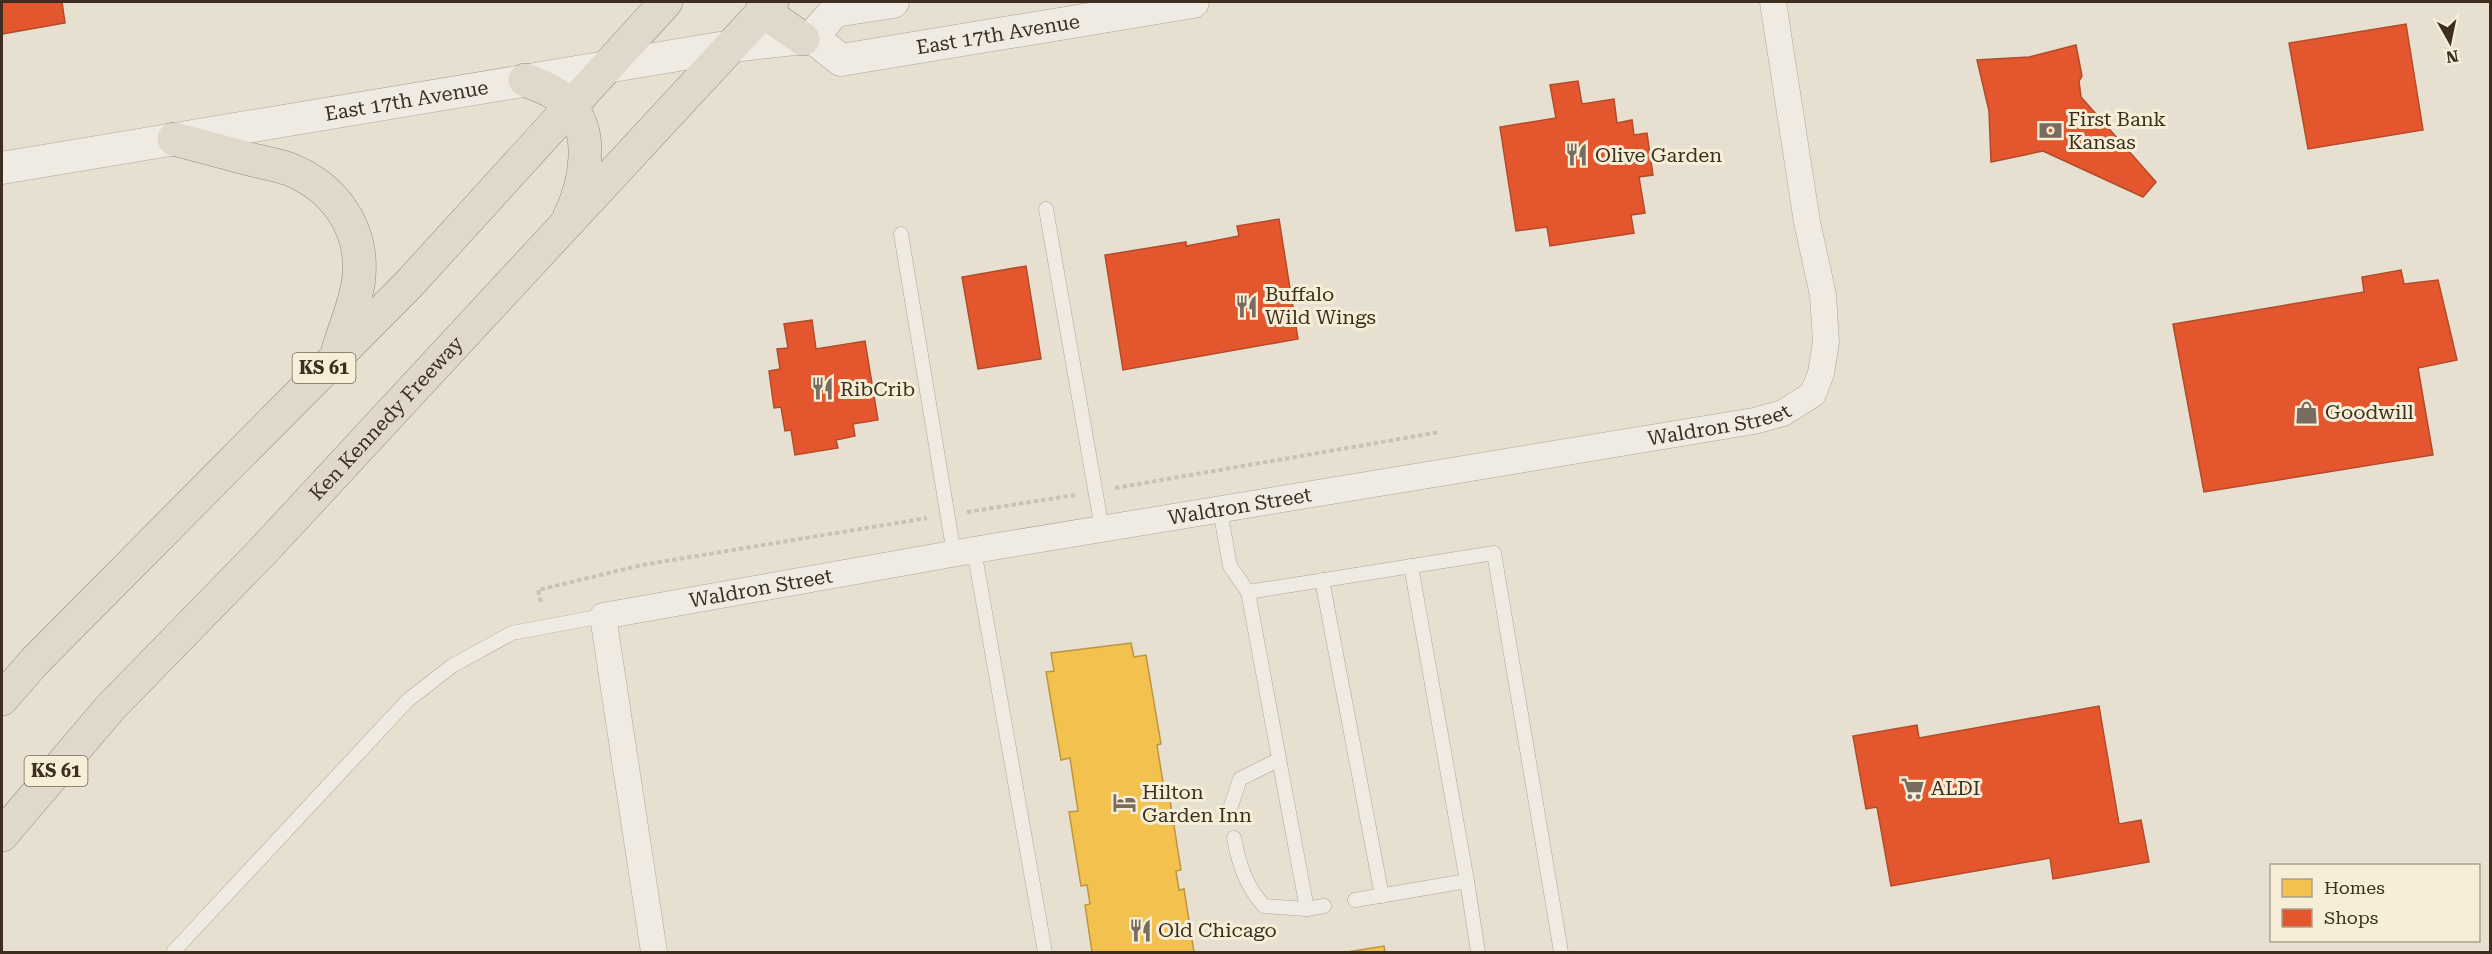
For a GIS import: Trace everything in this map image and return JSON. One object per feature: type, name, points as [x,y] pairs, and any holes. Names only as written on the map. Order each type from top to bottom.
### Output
[{"type":"highway","name":"KS 61","points":[[2,699],[34,662],[409,284],[666,2]]},
{"type":"highway","points":[[767,4],[776,20],[807,38]]},
{"type":"highway","name":"Ken Kennedy Freeway","points":[[2,835],[110,708],[263,551],[732,46],[767,4]]},
{"type":"highway","points":[[525,80],[544,87],[570,106],[582,132],[585,152],[583,176],[577,200],[564,227]]},
{"type":"highway","points":[[174,139],[289,169],[314,183],[335,201],[356,235],[359,276],[336,356]]},
{"type":"street","points":[[807,38],[835,11],[894,2]]},
{"type":"street","name":"East 17th Avenue","points":[[2,168],[732,46],[807,38],[841,60],[1192,2]]},
{"type":"street","name":"Waldron Street","points":[[603,616],[964,552],[1754,421],[1783,413],[1814,394],[1821,373],[1826,342],[1823,296],[1807,222],[1773,2]]},
{"type":"street","points":[[603,616],[654,952]]},
{"type":"lane","points":[[1046,209],[1102,529]]},
{"type":"lane","points":[[901,234],[948,515],[964,552],[1045,952]]},
{"type":"lane","points":[[1220,510],[1230,566],[1248,592],[1307,909]]},
{"type":"lane","points":[[1248,592],[1494,553],[1561,952]]},
{"type":"lane","points":[[1411,566],[1478,952]]},
{"type":"lane","points":[[1322,580],[1382,896]]},
{"type":"lane","points":[[173,952],[408,700],[452,666],[513,633],[603,616]]},
{"type":"lane","points":[[1231,806],[1240,779],[1278,760]]},
{"type":"lane","points":[[1234,838],[1239,866],[1251,892],[1264,906],[1307,909],[1324,906]]},
{"type":"lane","points":[[1355,900],[1467,881]]},
{"type":"path","points":[[541,602],[538,590],[642,565],[1440,432]]},
{"type":"building: Homes","name":"Hilton Garden Inn","points":[[1131,643],[1134,657],[1146,655],[1161,744],[1157,745],[1165,795],[1169,794],[1181,870],[1176,871],[1179,890],[1184,889],[1194,952],[1092,952],[1085,905],[1090,904],[1087,885],[1081,886],[1069,812],[1078,811],[1070,758],[1061,760],[1046,672],[1054,671],[1051,653]]},
{"type":"building: Homes","points":[[1384,946],[1385,952],[1347,952]]},
{"type":"building: Shops","points":[[2,2],[62,2],[65,23],[2,34]]},
{"type":"building: Shops","points":[[2406,24],[2423,130],[2308,149],[2289,43]]},
{"type":"building: Shops","name":"First Bank Kansas","points":[[2076,45],[2082,76],[2079,81],[2081,97],[2156,182],[2143,197],[2043,151],[1991,162],[1989,111],[1977,60],[2029,57]]},
{"type":"building: Shops","name":"Olive Garden","points":[[1578,81],[1582,104],[1614,99],[1617,123],[1632,120],[1634,135],[1647,133],[1653,175],[1639,177],[1645,213],[1631,215],[1634,233],[1550,246],[1547,227],[1516,231],[1500,127],[1556,118],[1550,85]]},
{"type":"building: Shops","points":[[1279,219],[1298,339],[1123,370],[1105,255],[1186,242],[1186,246],[1239,236],[1237,226]]},
{"type":"building: Shops","points":[[1026,266],[1041,359],[978,369],[962,277]]},
{"type":"building: Shops","name":"Goodwill","points":[[2401,270],[2404,284],[2438,280],[2457,360],[2418,368],[2433,455],[2204,492],[2173,324],[2364,292],[2362,277]]},
{"type":"building: Shops","name":"RibCrib","points":[[812,320],[816,349],[865,341],[878,420],[853,424],[855,436],[836,440],[838,448],[795,455],[791,430],[785,431],[781,407],[774,408],[769,371],[780,369],[777,349],[788,348],[784,324]]},
{"type":"building: Shops","points":[[2099,706],[2119,824],[2141,820],[2149,862],[2053,879],[2050,858],[1891,886],[1877,807],[1866,809],[1853,736],[1917,725],[1919,738]]},
{"type":"place","name":"First Bank Kansas","points":[[2050,131]]},
{"type":"place","name":"Olive Garden","points":[[1577,155]]},
{"type":"place","name":"Buffalo Wild Wings","points":[[1247,306]]},
{"type":"place","name":"RibCrib","points":[[822,389]]},
{"type":"place","name":"Goodwill","points":[[2307,412]]},
{"type":"place","name":"ALDI","points":[[1913,788]]},
{"type":"place","name":"Hilton Garden Inn","points":[[1124,803]]},
{"type":"place","name":"Old Chicago","points":[[1140,930]]}]
